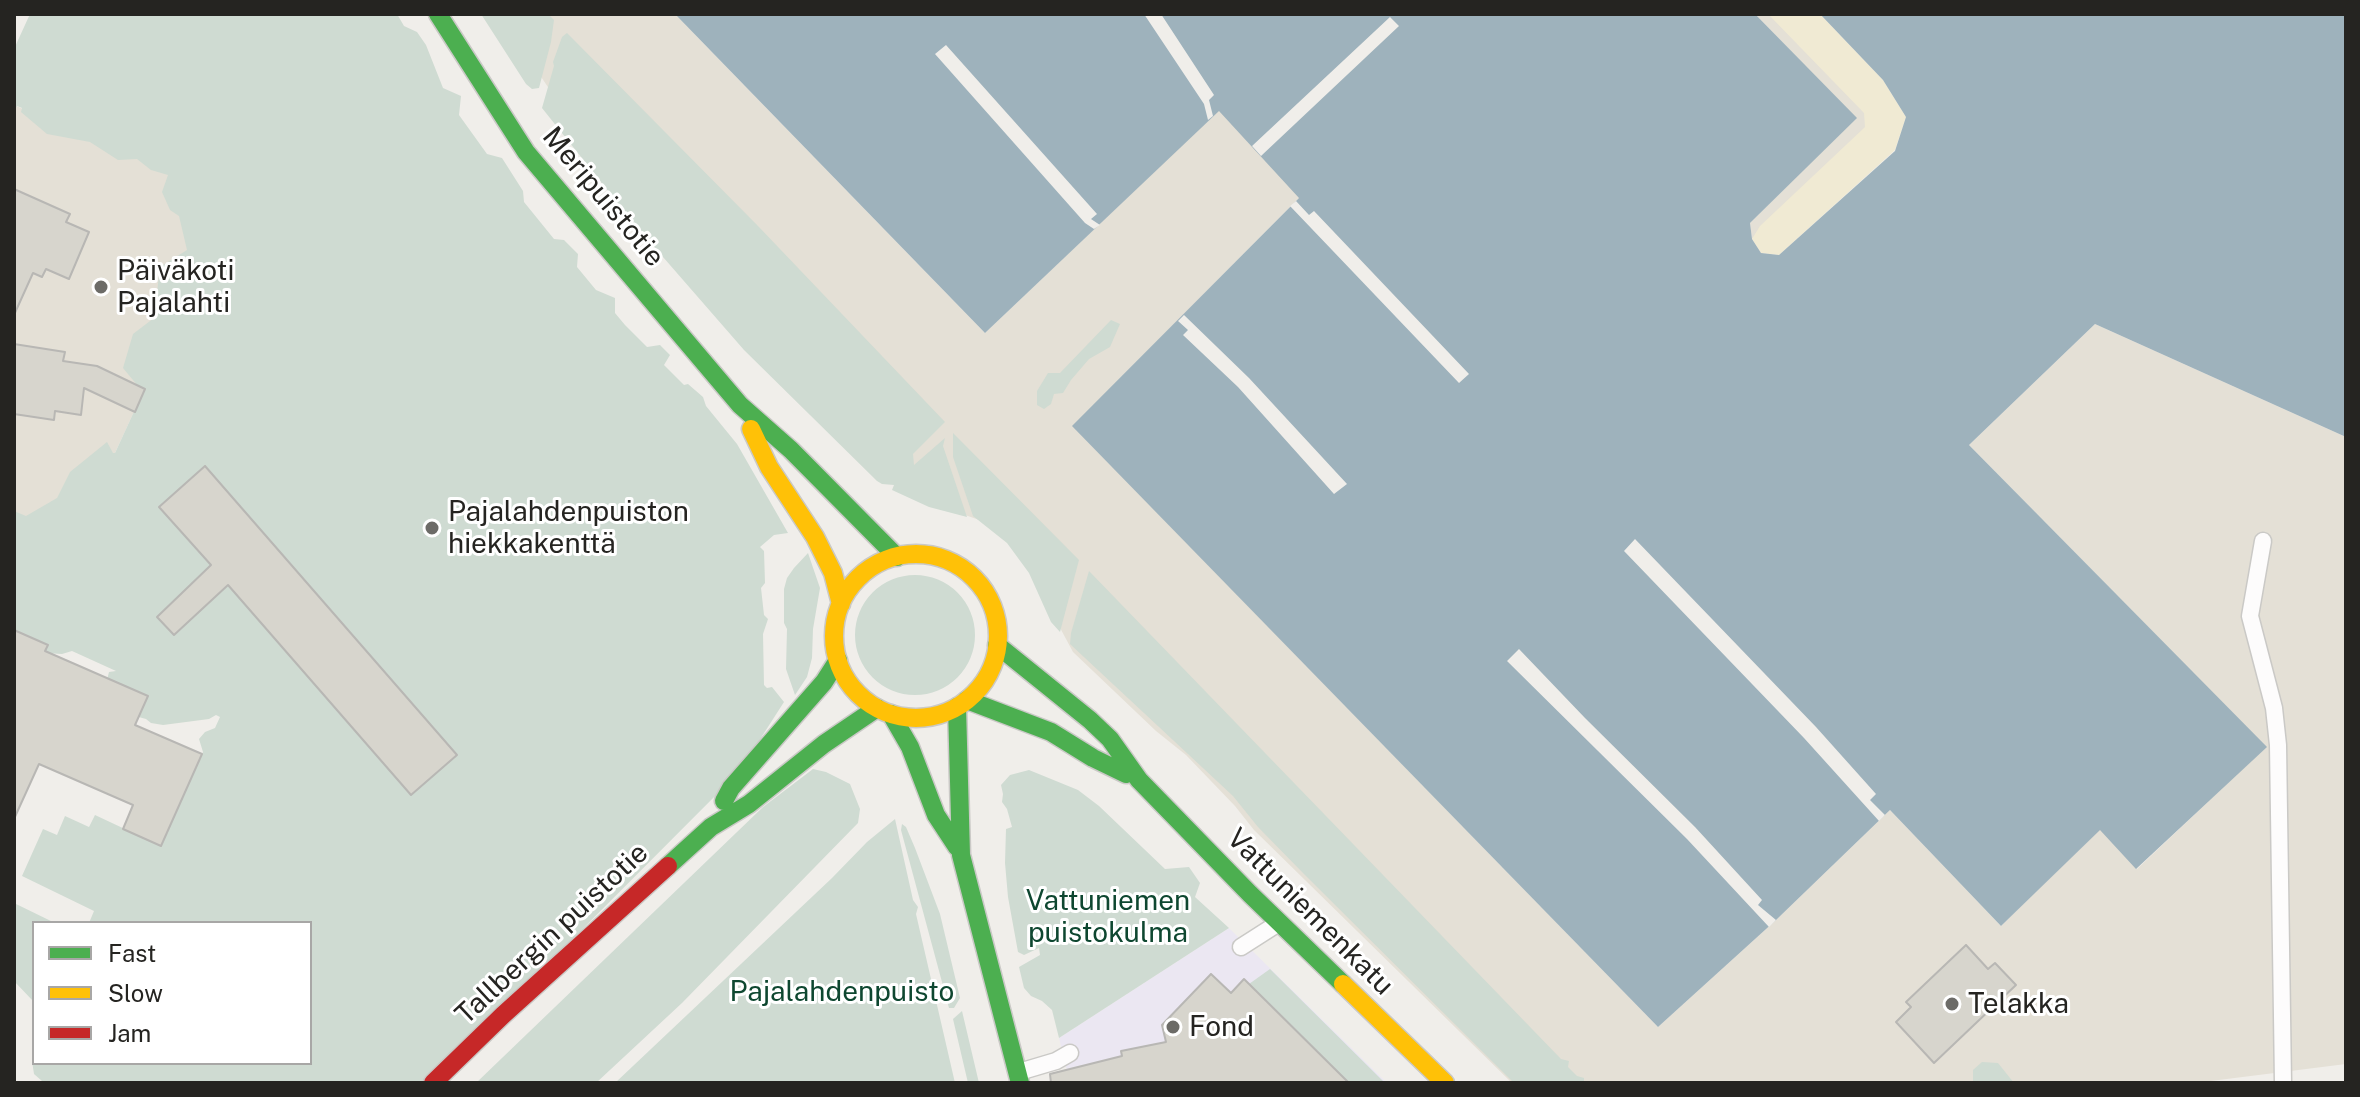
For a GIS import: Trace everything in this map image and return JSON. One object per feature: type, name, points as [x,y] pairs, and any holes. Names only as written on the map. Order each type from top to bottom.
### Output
[{"type":"street","name":"Meripuistotie","points":[[438,14],[526,152],[740,405],[791,450],[897,557]]},
{"type":"street","name":"Meripuistotie","points":[[740,405],[769,467],[815,537],[833,573],[841,604]]},
{"type":"street","points":[[884,711],[904,717],[931,717],[962,704],[985,681],[995,658],[996,619],[987,595],[960,567],[923,555],[897,557],[882,562],[858,579],[841,604],[835,632],[838,660],[844,674],[853,688],[884,711],[910,747],[936,815],[961,855]]},
{"type":"street","name":"Vattuniemenkatu","points":[[997,645],[1110,739],[1139,780],[1278,923],[1445,1083]]},
{"type":"street","name":"Tallbergin puistotie","points":[[711,827],[731,788],[798,714],[838,660]]},
{"type":"street","points":[[962,704],[961,855],[1019,1078]]},
{"type":"street","name":"Vattuniemenkatu","points":[[962,704],[1051,732],[1093,758],[1139,780]]},
{"type":"street","name":"Tallbergin puistotie","points":[[433,1083],[514,1005],[711,827],[749,804],[824,744],[884,711]]},
{"type":"lane","points":[[2263,541],[2250,616],[2274,708],[2278,745],[2283,1083]]},
{"type":"lane","points":[[1241,947],[1278,923]]},
{"type":"lane","points":[[1019,1078],[1070,1053]]},
{"type":"shaded area","points":[[499,14],[675,14],[985,333],[1219,110],[1300,197],[1073,426],[1658,1027],[1776,920],[1890,810],[2001,926],[2100,829],[2137,869],[2266,747],[1969,445],[2095,324],[2346,437],[2346,1064],[2195,1083],[1512,1083],[1254,830],[1186,755],[1156,731],[1073,652],[1021,555],[988,523],[922,500],[566,114]]},
{"type":"shaded area","points":[[1755,14],[1820,14],[1906,117],[1752,239],[1750,223],[1856,118]]},
{"type":"shaded area","name":"Päiväkoti Pajalahti","points":[[14,105],[225,197],[150,377],[73,544],[14,517]]},
{"type":"shaded area","points":[[1229,928],[1387,1083],[1070,1083],[1059,1038]]},
{"type":"green space","points":[[30,14],[397,14],[404,26],[417,32],[426,45],[443,88],[461,96],[459,115],[487,154],[502,158],[523,191],[524,202],[554,239],[564,240],[578,254],[577,267],[596,290],[615,298],[615,313],[625,325],[647,347],[660,345],[670,355],[664,365],[684,385],[688,384],[703,397],[706,406],[737,444],[788,533],[774,535],[760,547],[764,551],[765,583],[761,588],[764,615],[768,619],[763,634],[764,685],[772,687],[784,702],[739,772],[429,1083],[55,1083],[42,1081],[34,1074],[33,1065],[312,1065],[312,921],[90,921],[94,911],[22,876],[43,829],[57,835],[65,816],[89,827],[95,815],[161,846],[203,752],[199,739],[215,728],[220,717],[216,715],[209,719],[163,725],[117,711],[106,684],[109,672],[116,671],[72,651],[62,654],[27,652],[14,643],[14,511],[26,516],[57,498],[70,472],[107,442],[115,453],[143,392],[123,368],[133,334],[154,318],[160,267],[187,250],[179,216],[170,210],[162,192],[168,175],[151,170],[137,159],[118,160],[90,142],[47,134],[21,112],[22,108],[17,106],[14,111],[14,49]]},
{"type":"green space","points":[[481,14],[548,14],[554,20],[539,88],[532,89],[526,84]]},
{"type":"green space","points":[[567,33],[758,226],[945,422],[913,454],[914,465],[945,438],[943,446],[967,517],[929,507],[892,490],[894,485],[877,481],[744,350],[636,226],[542,108],[553,62],[562,37]]},
{"type":"green space","points":[[1111,320],[1120,324],[1110,347],[1089,359],[1063,393],[1054,394],[1051,404],[1044,409],[1037,405],[1037,391],[1048,373],[1060,373]]},
{"type":"green space","points":[[953,433],[1079,560],[1060,632],[1051,622],[1029,573],[1007,543],[973,516],[953,457]]},
{"type":"green space","points":[[808,553],[820,588],[812,658],[807,677],[795,695],[786,669],[784,589],[787,578]]},
{"type":"green space","points":[[1089,571],[1561,1059],[1569,1061],[1568,1067],[1584,1078],[1584,1083],[1514,1083],[1304,874],[1233,796],[1070,644]]},
{"type":"green space","points":[[915,575],[938,580],[957,593],[970,612],[975,635],[970,658],[957,677],[938,690],[915,695],[892,690],[873,677],[860,658],[855,635],[860,612],[873,593],[892,580]]},
{"type":"green space","points":[[813,769],[850,784],[860,809],[858,823],[682,1003],[596,1083],[476,1083],[763,807]]},
{"type":"green space","name":"Vattuniemen puistokulma","points":[[1029,770],[1078,790],[1165,869],[1189,867],[1200,883],[1195,897],[1229,928],[1059,1038],[1052,1010],[1024,988],[1019,967],[1040,955],[1039,948],[1024,955],[1018,952],[1008,897],[1006,829],[1012,827],[1002,802],[1001,785],[1010,775]]},
{"type":"green space","name":"Pajalahdenpuisto","points":[[895,819],[913,900],[918,907],[916,914],[955,1083],[615,1083],[867,842]]},
{"type":"green space","points":[[902,824],[915,848],[940,914],[960,998],[954,1008],[949,1008],[901,830]]},
{"type":"green space","points":[[14,903],[51,921],[32,921],[32,1000],[14,981]]},
{"type":"green space","points":[[1270,969],[1385,1083],[1349,1083],[1249,984]]},
{"type":"green space","points":[[962,1011],[979,1083],[968,1083],[953,1019]]},
{"type":"green space","points":[[1982,1062],[1998,1063],[2014,1083],[1973,1083],[1973,1070]]},
{"type":"sand","points":[[1768,14],[1820,14],[1883,80],[1906,117],[1895,150],[1779,255],[1761,253],[1752,239],[1760,226],[1865,127],[1864,113]]},
{"type":"water","points":[[675,14],[1755,14],[1857,118],[1750,223],[1752,239],[1761,253],[1779,255],[1895,151],[1906,117],[1883,80],[1820,14],[2346,14],[2346,437],[2095,324],[1969,445],[2267,747],[2136,869],[2100,830],[2001,926],[1890,810],[1776,920],[1658,1027],[1072,426],[1299,198],[1219,111],[985,333]]},
{"type":"pier","points":[[1144,14],[1161,14],[1214,95],[1209,100],[1213,116],[1208,120],[1204,104]]},
{"type":"pier","points":[[1390,17],[1399,26],[1261,156],[1252,146]]},
{"type":"pier","points":[[946,45],[1097,214],[1091,219],[1100,225],[1094,229],[1085,223],[935,54]]},
{"type":"pier","points":[[1296,201],[1309,215],[1314,211],[1469,374],[1459,383],[1290,206]]},
{"type":"pier","points":[[1184,315],[1249,378],[1347,484],[1334,494],[1238,387],[1183,335],[1188,330],[1178,321]]},
{"type":"pier","points":[[1635,539],[1816,727],[1876,794],[1870,800],[1885,815],[1879,821],[1804,738],[1624,551]]},
{"type":"pier","points":[[1519,649],[1695,827],[1762,900],[1758,905],[1776,920],[1769,927],[1687,839],[1507,661]]},
{"type":"building","points":[[14,189],[70,214],[66,222],[89,232],[69,279],[46,269],[42,277],[33,273],[14,315]]},
{"type":"building","points":[[14,344],[65,352],[63,361],[97,366],[145,389],[135,412],[84,388],[81,415],[55,411],[54,420],[14,414]]},
{"type":"building","points":[[205,466],[457,755],[411,795],[228,585],[174,635],[157,617],[211,565],[159,507]]},
{"type":"building","points":[[14,630],[48,645],[45,651],[148,696],[135,725],[202,754],[161,846],[123,829],[133,805],[39,764],[14,819]]},
{"type":"building","name":"Telakka","points":[[1966,945],[1988,969],[1995,963],[2016,985],[1934,1063],[1896,1022],[1911,1007],[1906,1002]]},
{"type":"building","points":[[1211,974],[1231,993],[1244,979],[1349,1083],[1051,1083],[1050,1074],[1122,1056],[1121,1051],[1166,1042],[1162,1025]]},
{"type":"traffic: fast","points":[[438,14],[526,152],[740,405],[791,450],[897,557]]},
{"type":"traffic: fast","points":[[997,645],[1110,739],[1139,780],[1343,984]]},
{"type":"traffic: fast","points":[[724,801],[731,788],[824,682],[838,660]]},
{"type":"traffic: fast","points":[[967,700],[1051,732],[1126,774]]},
{"type":"traffic: fast","points":[[957,707],[961,855],[1020,1083]]},
{"type":"traffic: fast","points":[[668,866],[711,827],[749,804],[824,744],[877,708]]},
{"type":"traffic: fast","points":[[891,714],[910,747],[936,815],[957,847]]},
{"type":"traffic: slow","points":[[751,429],[769,467],[815,537],[833,573],[841,604]]},
{"type":"traffic: slow","points":[[916,554],[947,561],[974,578],[991,605],[998,636],[991,667],[974,694],[947,711],[916,718],[885,711],[858,694],[841,667],[834,636],[841,605],[858,578],[885,561],[916,554]]},
{"type":"traffic: slow","points":[[1343,984],[1445,1083]]},
{"type":"traffic: jam","points":[[433,1083],[503,1015],[668,866]]},
{"type":"place","name":"Päiväkoti Pajalahti","points":[[101,287]]},
{"type":"place","name":"Pajalahdenpuiston hiekkakenttä","points":[[432,528]]},
{"type":"place","name":"Telakka","points":[[1952,1004]]},
{"type":"place","name":"Fond","points":[[1173,1027]]}]
